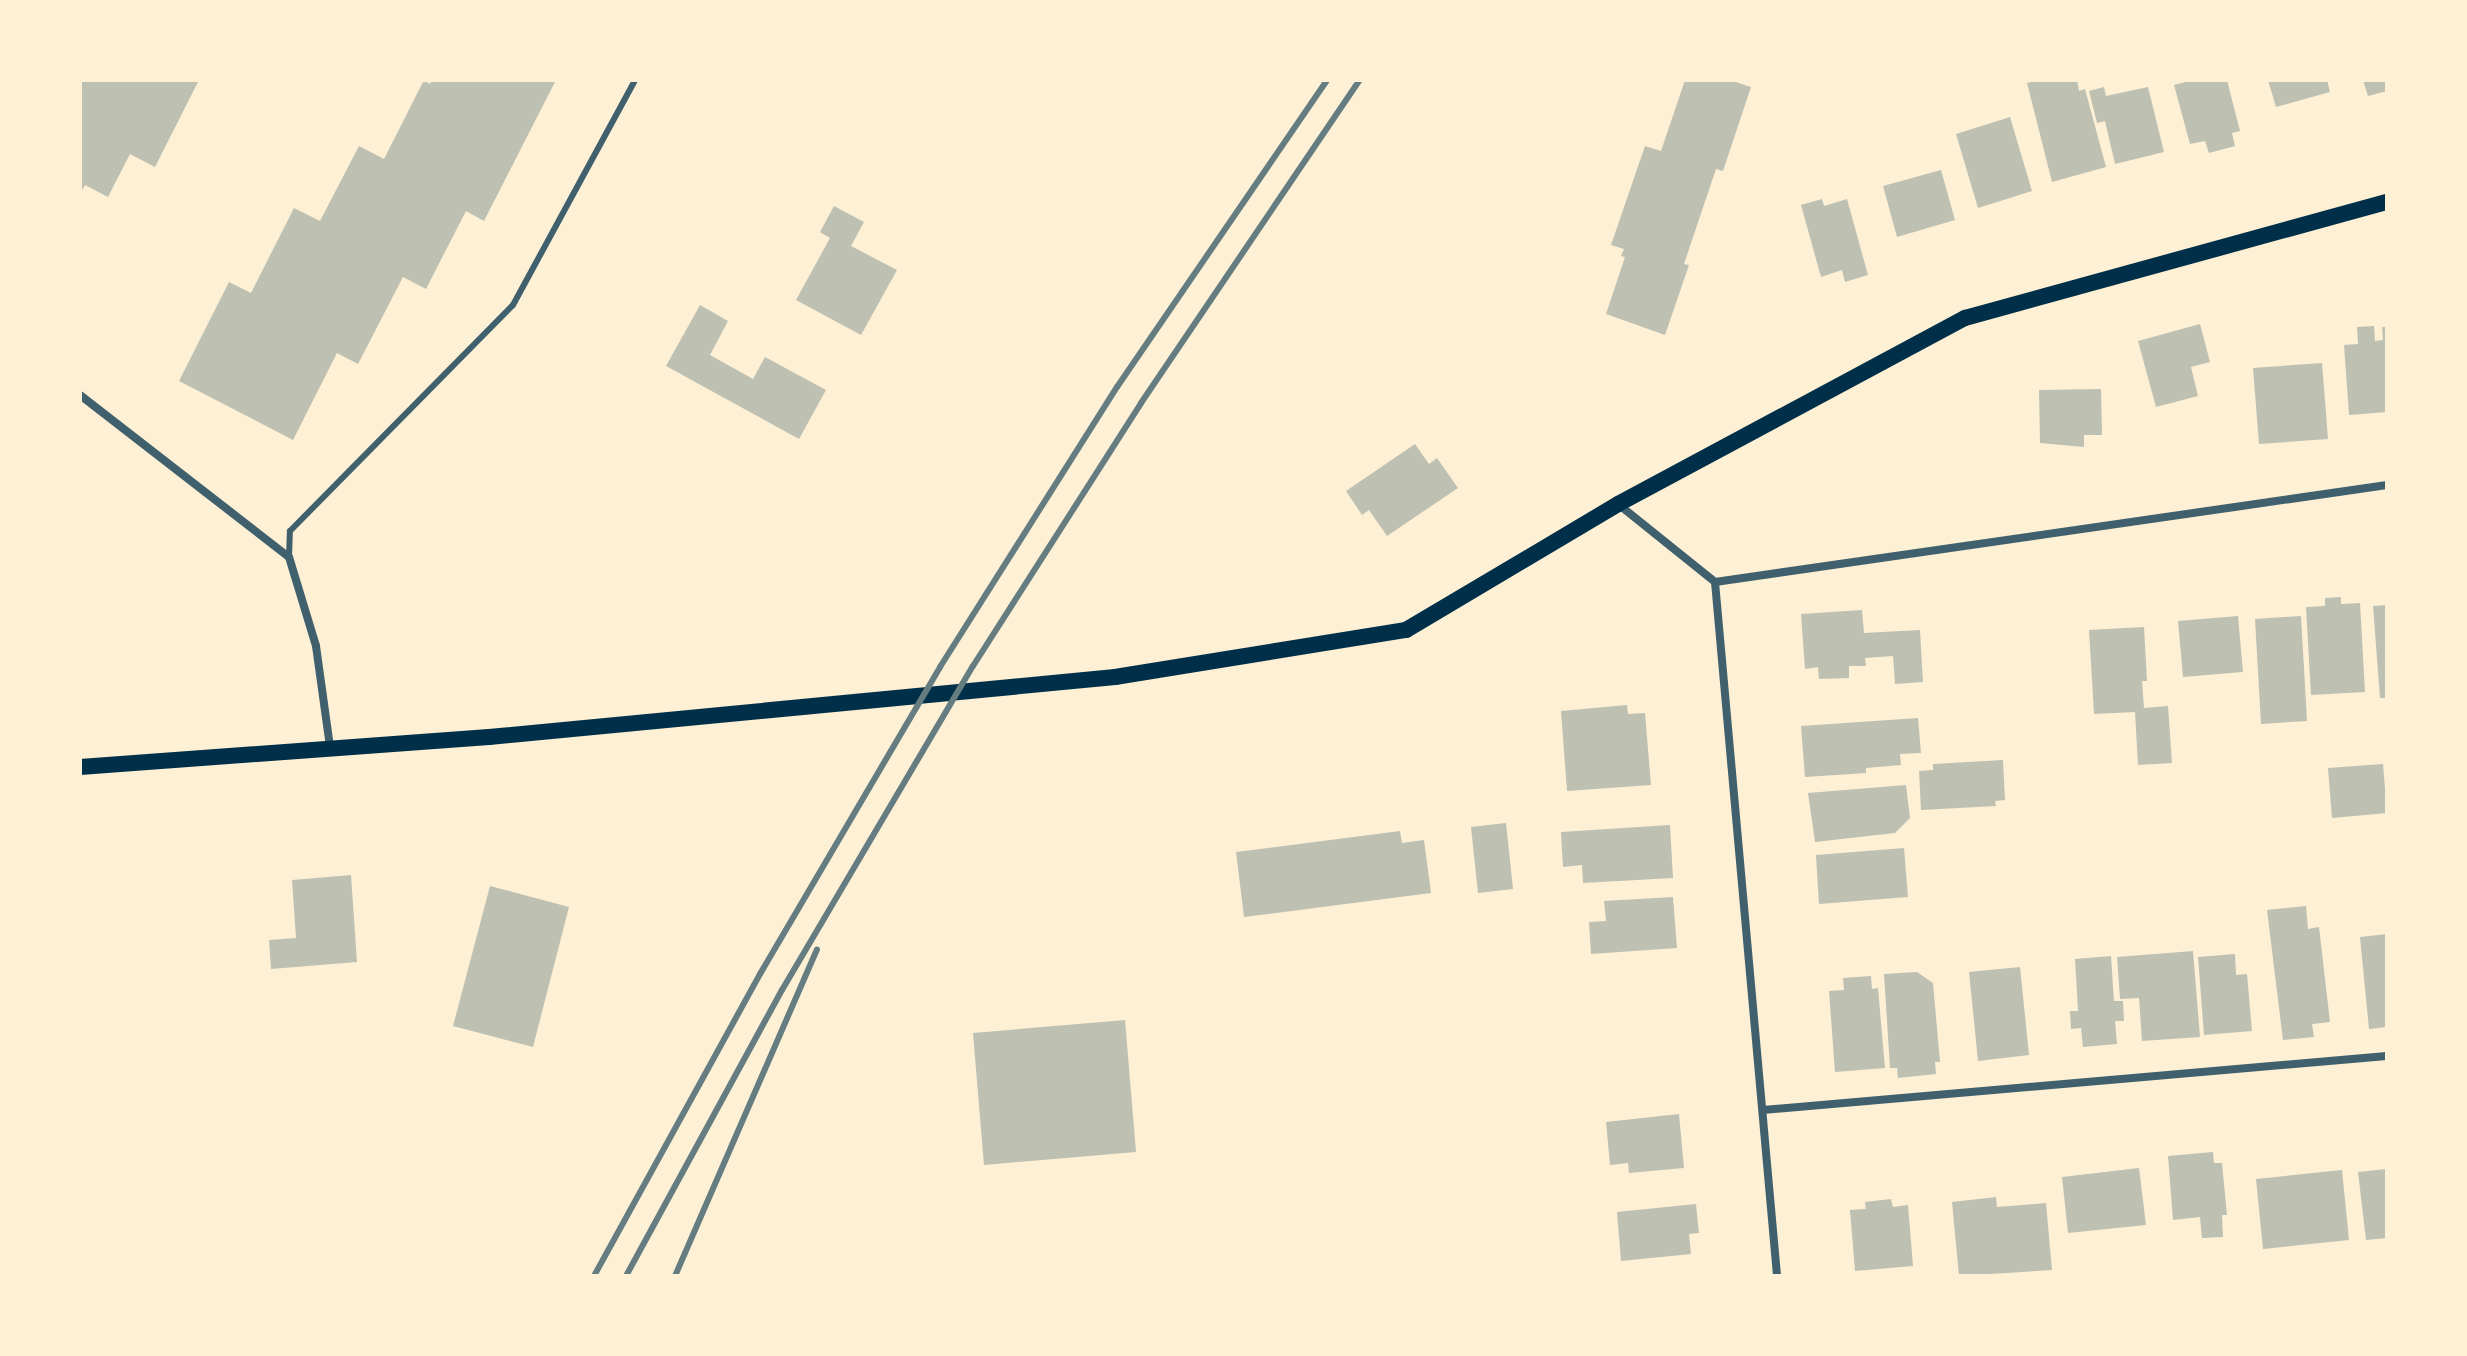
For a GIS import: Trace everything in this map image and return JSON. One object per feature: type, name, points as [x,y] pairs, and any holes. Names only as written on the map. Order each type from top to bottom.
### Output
[{"type":"main road","points":[[80,767],[489,737],[1115,677],[1406,630],[1618,504],[1965,318],[2387,202]]},
{"type":"street","points":[[80,395],[289,557],[316,646],[330,747]]},
{"type":"street","points":[[1715,582],[2387,485]]},
{"type":"street","points":[[1618,504],[1715,582],[1777,1276]]},
{"type":"street","points":[[1763,1110],[2387,1056]]},
{"type":"lane","points":[[289,557],[290,531],[513,305],[635,80]]},
{"type":"building","points":[[80,80],[199,80],[155,167],[130,154],[108,197],[85,185],[80,194]]},
{"type":"building","points":[[424,80],[430,84],[432,80],[556,80],[484,221],[466,211],[426,289],[403,277],[358,364],[337,353],[293,440],[179,381],[229,282],[251,293],[294,208],[320,221],[359,146],[384,159]]},
{"type":"building","points":[[1685,80],[1730,80],[1751,87],[1723,171],[1716,169],[1684,264],[1689,265],[1665,335],[1606,314],[1625,257],[1621,256],[1624,249],[1611,245],[1645,146],[1661,151]]},
{"type":"building","points":[[2077,80],[2079,91],[2085,89],[2106,167],[2052,182],[2027,83]]},
{"type":"building","points":[[2193,80],[2227,80],[2240,131],[2232,133],[2235,146],[2209,153],[2205,141],[2190,144],[2174,85]]},
{"type":"building","points":[[2268,80],[2327,80],[2330,92],[2276,107]]},
{"type":"building","points":[[2363,80],[2387,80],[2387,91],[2368,96]]},
{"type":"building","points":[[2104,87],[2106,96],[2148,87],[2164,152],[2115,164],[2105,121],[2097,123],[2089,91]]},
{"type":"building","points":[[2010,117],[2032,191],[1978,208],[1956,134]]},
{"type":"building","points":[[1941,170],[1955,220],[1897,237],[1883,186]]},
{"type":"building","points":[[1822,199],[1824,206],[1847,199],[1868,275],[1845,282],[1842,270],[1821,277],[1801,205]]},
{"type":"building","points":[[834,206],[864,222],[851,246],[897,270],[861,335],[796,300],[830,238],[820,232]]},
{"type":"building","points":[[700,305],[728,321],[710,355],[753,379],[765,357],[826,390],[799,439],[666,366]]},
{"type":"building","points":[[2200,324],[2210,362],[2191,367],[2198,396],[2156,407],[2138,341]]},
{"type":"building","points":[[2374,326],[2375,341],[2383,340],[2382,327],[2387,327],[2387,412],[2349,415],[2344,345],[2358,344],[2357,327]]},
{"type":"building","points":[[2322,363],[2328,439],[2259,444],[2253,368]]},
{"type":"building","points":[[2101,389],[2102,435],[2084,435],[2084,447],[2040,443],[2039,390]]},
{"type":"building","points":[[1415,444],[1429,464],[1437,458],[1458,488],[1387,536],[1369,510],[1362,515],[1346,491]]},
{"type":"building","points":[[2341,597],[2341,604],[2360,603],[2365,692],[2311,695],[2306,607],[2325,606],[2325,598]]},
{"type":"building","points":[[2387,605],[2387,698],[2380,698],[2373,606]]},
{"type":"building","points":[[1862,610],[1864,633],[1920,630],[1923,682],[1895,684],[1893,656],[1865,658],[1866,666],[1849,666],[1849,678],[1819,679],[1818,667],[1805,669],[1801,614]]},
{"type":"building","points":[[2238,616],[2243,672],[2183,677],[2178,621]]},
{"type":"building","points":[[2301,616],[2307,721],[2261,724],[2255,619]]},
{"type":"building","points":[[2144,627],[2147,681],[2142,681],[2144,708],[2168,706],[2172,763],[2138,765],[2135,712],[2094,714],[2089,630]]},
{"type":"building","points":[[1627,705],[1628,714],[1645,713],[1651,785],[1567,791],[1561,711]]},
{"type":"building","points":[[1918,718],[1921,753],[1900,754],[1901,765],[1866,768],[1866,773],[1805,777],[1801,726]]},
{"type":"building","points":[[2003,760],[2005,800],[1995,801],[1996,806],[1921,810],[1919,771],[1933,770],[1933,764]]},
{"type":"building","points":[[2383,764],[2387,813],[2332,818],[2328,768]]},
{"type":"building","points":[[1906,785],[1910,818],[1895,833],[1815,842],[1808,793]]},
{"type":"building","points":[[1506,823],[1513,889],[1478,893],[1471,827]]},
{"type":"building","points":[[1670,825],[1673,878],[1583,883],[1582,865],[1563,867],[1561,832]]},
{"type":"building","points":[[1400,831],[1402,843],[1424,840],[1431,893],[1244,917],[1236,852]]},
{"type":"building","points":[[1904,848],[1908,897],[1819,904],[1816,855]]},
{"type":"building","points":[[351,875],[357,962],[271,969],[269,940],[296,938],[292,880]]},
{"type":"building","points":[[490,886],[569,907],[533,1047],[453,1026]]},
{"type":"building","points":[[1673,897],[1677,948],[1591,954],[1589,922],[1606,921],[1604,901]]},
{"type":"building","points":[[2306,906],[2308,929],[2319,927],[2330,1022],[2312,1024],[2314,1037],[2283,1040],[2267,910]]},
{"type":"building","points":[[2387,934],[2387,1027],[2369,1029],[2360,937]]},
{"type":"building","points":[[2193,951],[2200,1037],[2142,1041],[2139,998],[2120,999],[2117,957]]},
{"type":"building","points":[[2235,954],[2236,975],[2247,974],[2252,1031],[2204,1035],[2198,957]]},
{"type":"building","points":[[2111,956],[2114,1001],[2123,1001],[2124,1021],[2115,1021],[2117,1044],[2083,1047],[2081,1028],[2071,1029],[2070,1011],[2078,1011],[2075,959]]},
{"type":"building","points":[[2020,967],[2029,1055],[1978,1061],[1969,972]]},
{"type":"building","points":[[1917,972],[1933,983],[1940,1062],[1935,1062],[1936,1074],[1898,1078],[1897,1068],[1890,1068],[1884,974]]},
{"type":"building","points":[[1871,976],[1872,989],[1878,988],[1885,1068],[1835,1072],[1829,991],[1844,990],[1843,978]]},
{"type":"building","points":[[1125,1020],[1136,1152],[984,1165],[973,1033]]},
{"type":"building","points":[[1679,1114],[1684,1168],[1629,1173],[1628,1163],[1610,1165],[1606,1122]]},
{"type":"building","points":[[2213,1152],[2214,1163],[2222,1163],[2227,1215],[2222,1215],[2223,1237],[2202,1238],[2200,1217],[2173,1220],[2168,1156]]},
{"type":"building","points":[[2139,1168],[2146,1225],[2068,1233],[2062,1177]]},
{"type":"building","points":[[2387,1169],[2387,1238],[2366,1240],[2358,1172]]},
{"type":"building","points":[[2342,1170],[2349,1240],[2263,1249],[2256,1179]]},
{"type":"building","points":[[1996,1197],[1997,1207],[2046,1203],[2052,1270],[1959,1276],[1952,1202]]},
{"type":"building","points":[[1891,1199],[1893,1207],[1908,1205],[1913,1266],[1855,1271],[1850,1210],[1866,1209],[1865,1202]]},
{"type":"building","points":[[1696,1204],[1699,1233],[1689,1234],[1691,1254],[1621,1261],[1617,1212]]},
{"type":"railway","points":[[594,1276],[760,974],[940,667],[1117,387],[1327,80]]},
{"type":"railway","points":[[626,1276],[782,990],[973,666],[1141,403],[1360,80]]},
{"type":"railway","points":[[675,1276],[817,950]]}]
